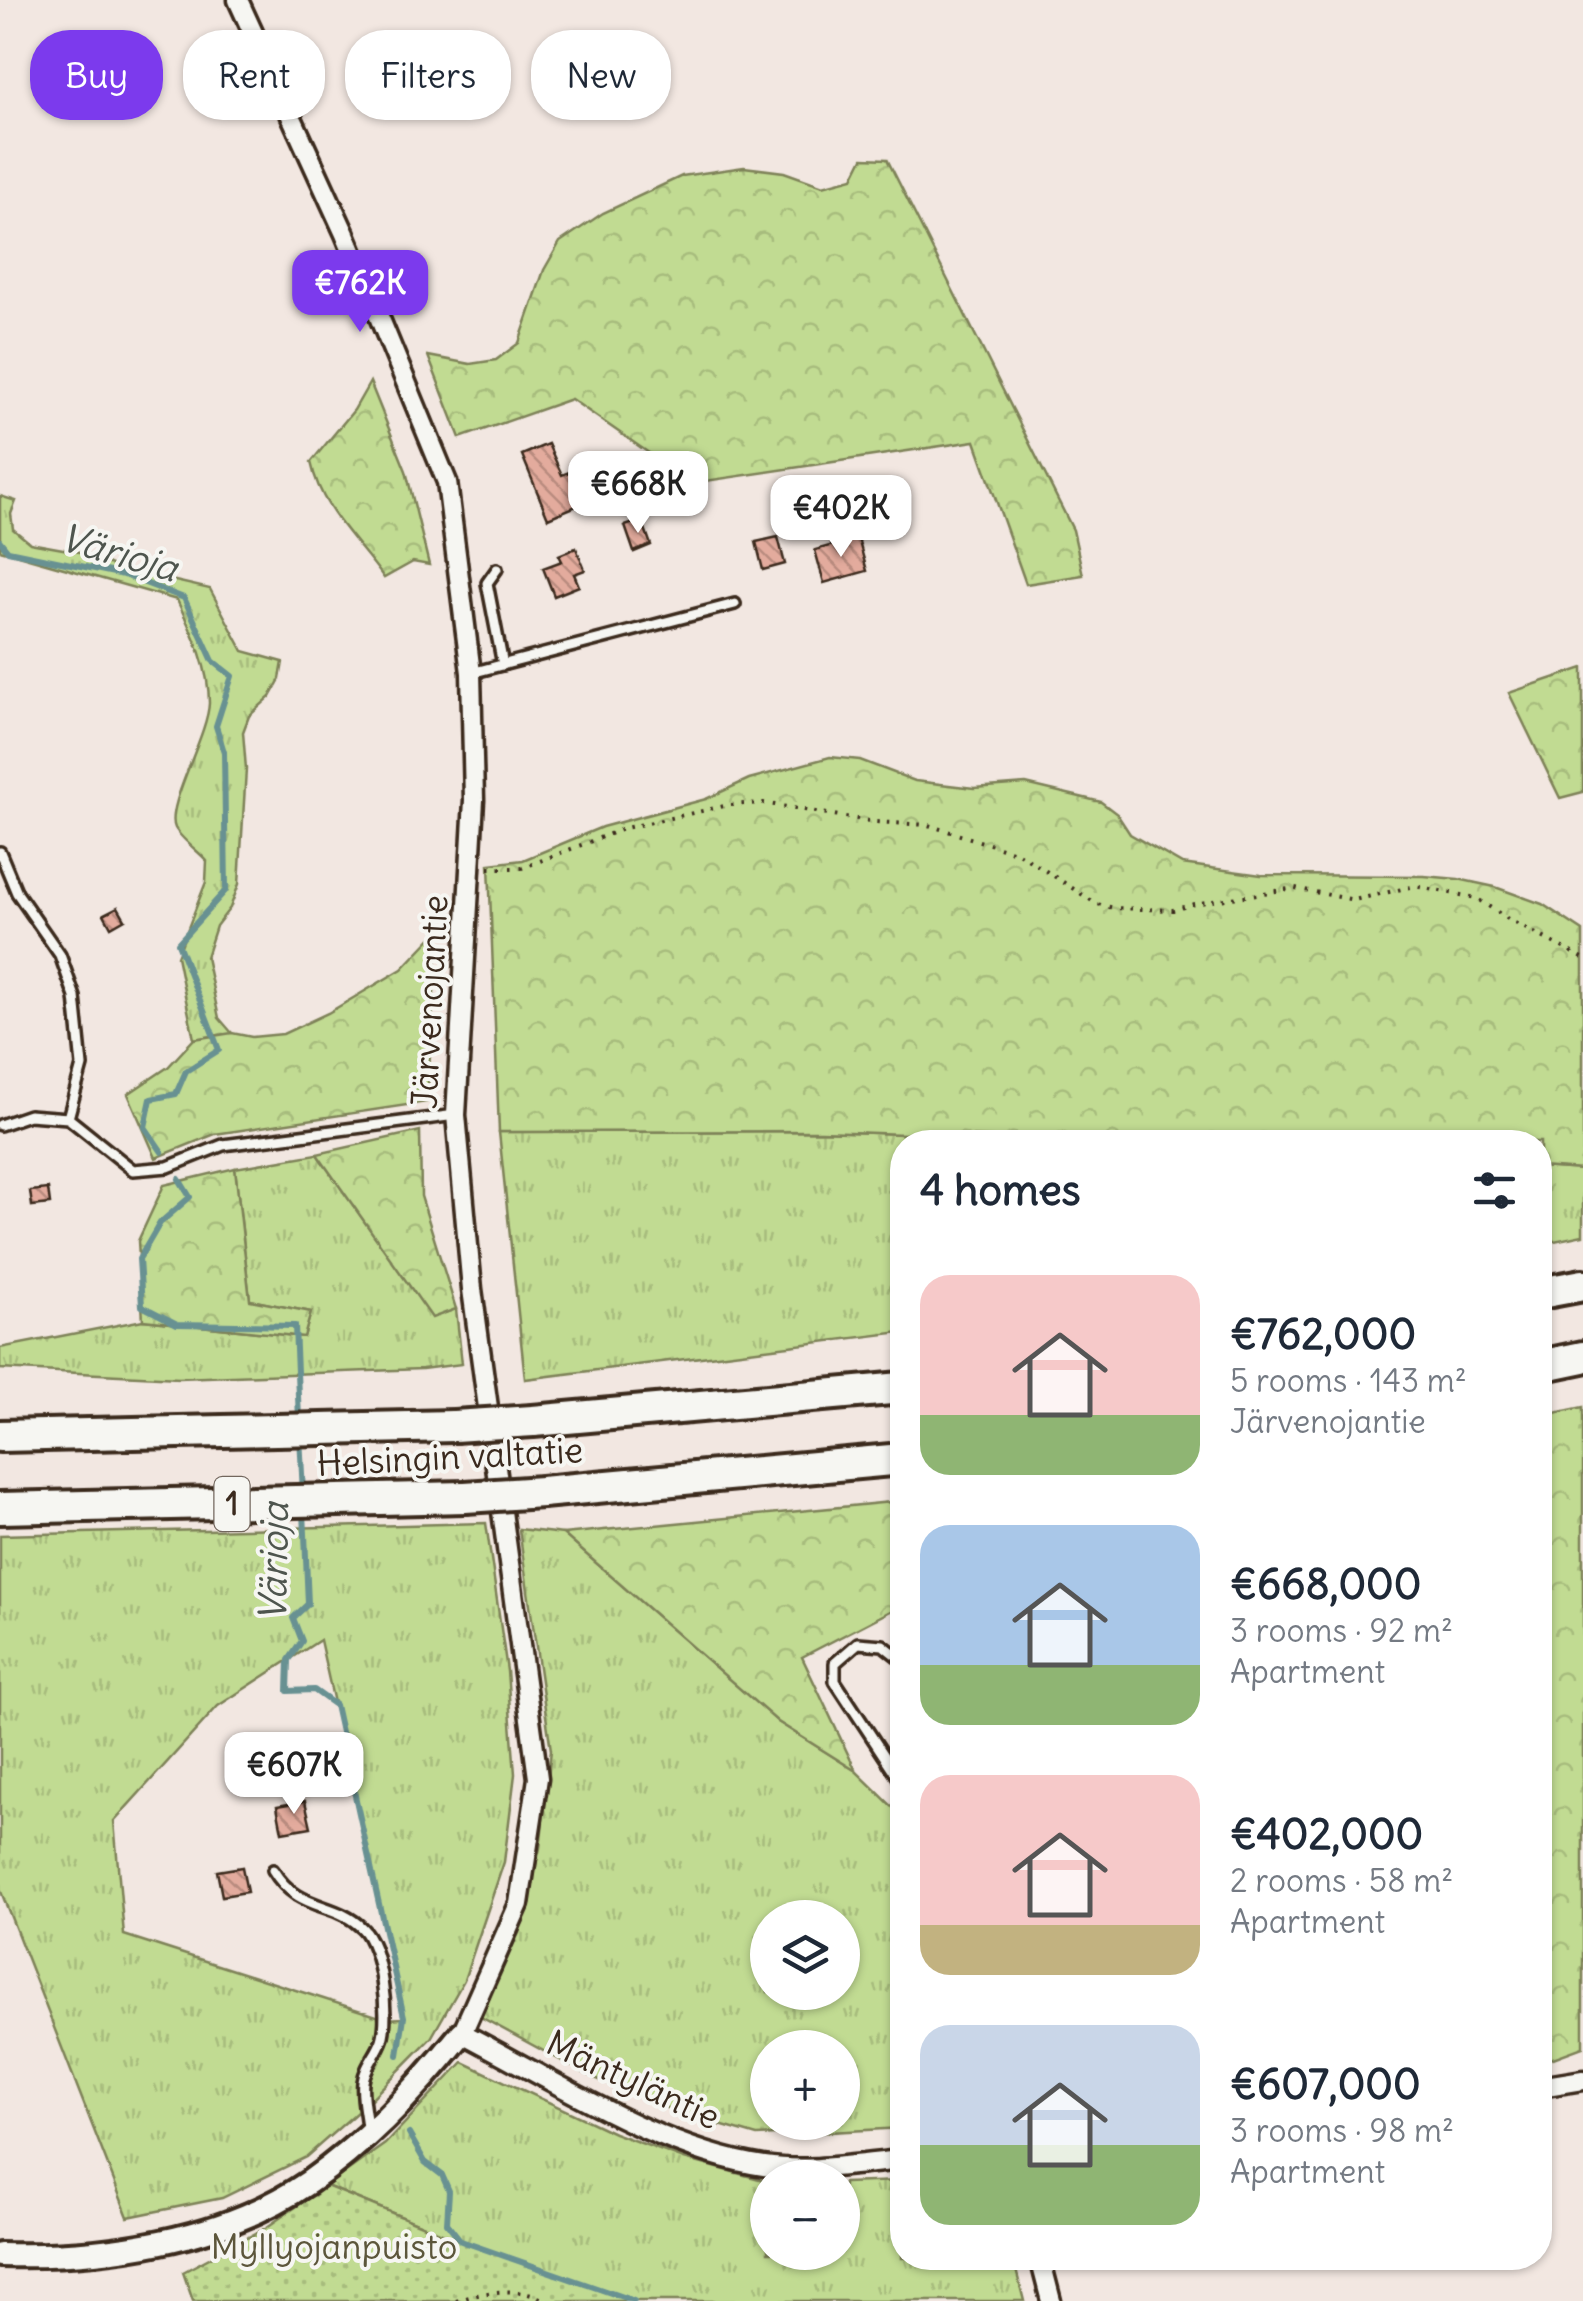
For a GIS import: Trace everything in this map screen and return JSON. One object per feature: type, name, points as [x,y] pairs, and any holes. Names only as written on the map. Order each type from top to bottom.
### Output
[{"type":"highway","points":[[1552,1291],[1583,1285]]},
{"type":"highway","points":[[1552,1364],[1583,1358]]},
{"type":"highway","name":"Helsingin valtatie","points":[[0,1436],[533,1422],[890,1389]]},
{"type":"highway","name":"Helsingin valtatie","points":[[0,1508],[465,1497],[890,1459]]},
{"type":"street","name":"Järvenojantie","points":[[238,0],[344,234],[447,482],[472,673],[474,800],[456,1115],[472,1289],[538,1778],[518,1904],[462,2033]]},
{"type":"street","points":[[0,2255],[110,2252],[181,2238],[240,2217],[306,2184],[368,2136],[419,2086],[462,2033]]},
{"type":"street","name":"Mäntyläntie","points":[[462,2033],[640,2126],[701,2152],[767,2167],[890,2161]]},
{"type":"street","points":[[1552,2085],[1583,2080]]},
{"type":"street","points":[[1043,2270],[1051,2301]]},
{"type":"lane","points":[[497,568],[487,583],[502,665]]},
{"type":"lane","points":[[472,673],[736,604]]},
{"type":"lane","points":[[0,852],[17,893],[60,955],[75,997],[82,1066],[68,1118]]},
{"type":"lane","points":[[0,1125],[29,1115],[68,1118],[133,1170],[168,1167],[223,1146],[456,1115]]},
{"type":"lane","points":[[890,1651],[883,1645],[858,1643],[835,1664],[835,1682],[890,1765]]},
{"type":"lane","points":[[272,1870],[293,1894],[363,1928],[371,1942],[384,1992],[386,2019],[382,2041],[366,2068],[362,2086],[368,2136]]},
{"type":"path","points":[[470,869],[522,868],[625,828],[729,805],[763,804],[875,822],[928,825],[1018,853],[1097,904],[1114,908],[1173,910],[1295,888],[1354,900],[1415,886],[1476,898],[1583,958]]},
{"type":"path","points":[[456,2301],[502,2290],[530,2293],[546,2301]]},
{"type":"green space","points":[[863,158],[887,159],[1073,530],[1083,575],[1026,584],[975,441],[692,483],[571,399],[460,438],[428,356],[470,364],[496,360],[519,343],[544,270],[560,242],[603,213],[682,176],[744,167],[784,172],[823,186],[853,178]]},
{"type":"green space","points":[[370,382],[406,471],[429,565],[413,562],[384,578],[331,510],[311,462],[354,410]]},
{"type":"green space","points":[[0,496],[16,501],[11,514],[13,529],[30,543],[85,553],[115,567],[210,589],[243,651],[283,662],[280,679],[270,697],[249,716],[243,732],[246,769],[239,884],[230,908],[216,926],[206,957],[219,1018],[232,1033],[194,1039],[177,956],[206,882],[207,861],[178,832],[174,818],[209,703],[203,663],[189,625],[177,600],[0,550]]},
{"type":"green space","points":[[1583,668],[1583,792],[1560,798],[1509,693]]},
{"type":"green space","points":[[830,757],[860,760],[915,781],[974,788],[1026,784],[1101,802],[1117,814],[1130,834],[1182,864],[1261,875],[1458,879],[1542,904],[1583,931],[1583,1170],[1552,1168],[1552,1130],[499,1132],[489,864],[523,860],[602,827],[706,799],[749,779]]},
{"type":"green space","points":[[438,931],[427,1102],[215,1134],[156,1158],[128,1094],[168,1067],[194,1039],[232,1033],[252,1037],[283,1034],[328,1013],[402,969]]},
{"type":"green space","points":[[420,1131],[421,1196],[456,1309],[432,1318],[317,1154]]},
{"type":"green space","points":[[499,1132],[890,1133],[890,1333],[525,1379]]},
{"type":"green space","points":[[317,1154],[432,1317],[456,1309],[462,1364],[422,1369],[179,1378],[0,1369],[0,1348],[143,1320],[304,1337],[311,1312],[250,1300],[235,1168]]},
{"type":"green space","points":[[235,1168],[250,1300],[311,1312],[304,1337],[143,1320],[138,1241],[164,1185]]},
{"type":"green space","points":[[1552,1168],[1583,1170],[1583,1235],[1552,1241]]},
{"type":"green space","points":[[1583,1407],[1583,2047],[1552,2058],[1552,1413]]},
{"type":"green space","points":[[890,1502],[890,1611],[802,1657],[856,1771],[778,1722],[563,1534]]},
{"type":"green space","points":[[486,1523],[507,1671],[515,1774],[504,1862],[464,1980],[431,2038],[365,2105],[306,2157],[222,2198],[128,2217],[0,1889],[0,1535]],"holes":[[[320,1640],[404,2017],[386,2019],[124,1935],[114,1821],[218,1706]]]},
{"type":"green space","points":[[519,1529],[563,1534],[778,1722],[856,1771],[890,1804],[890,2129],[860,2130],[860,2030],[750,2030],[750,2134],[679,2113],[590,2076],[477,2015],[519,1933],[540,1848],[551,1750]]},
{"type":"green space","points":[[463,2062],[614,2133],[684,2159],[750,2176],[750,2270],[860,2270],[860,2182],[890,2181],[890,2270],[1016,2270],[1024,2301],[634,2301],[461,2241],[326,2186],[385,2144]]},
{"type":"green space","name":"Myllyojanpuisto","points":[[326,2186],[461,2241],[634,2301],[193,2301],[183,2272],[267,2227]]},
{"type":"building","points":[[548,444],[562,475],[599,460],[612,491],[548,518],[522,455]]},
{"type":"building","points":[[642,520],[651,545],[634,552],[625,526]]},
{"type":"building","points":[[778,537],[785,564],[763,570],[756,542]]},
{"type":"building","points":[[858,538],[867,571],[824,583],[815,550]]},
{"type":"building","points":[[576,548],[585,570],[574,574],[579,586],[554,596],[543,568],[562,561],[559,555]]},
{"type":"building","points":[[118,907],[125,919],[111,927],[104,914]]},
{"type":"building","points":[[48,1189],[50,1204],[32,1206],[30,1191]]},
{"type":"building","points":[[305,1801],[311,1827],[282,1832],[277,1806]]},
{"type":"building","points":[[242,1867],[247,1892],[222,1896],[217,1871]]},
{"type":"waterway","name":"Värioja","points":[[0,541],[8,551],[124,575],[184,598],[213,661],[232,676],[216,726],[224,752],[226,890],[178,943],[219,1050],[186,1071],[176,1094],[151,1099],[145,1127],[162,1152]]},
{"type":"waterway","name":"Värioja","points":[[179,1179],[190,1197],[160,1223],[139,1259],[142,1306],[177,1324],[295,1326],[299,1419]]},
{"type":"waterway","name":"Värioja","points":[[300,1436],[303,1493]]},
{"type":"waterway","name":"Värioja","points":[[304,1511],[308,1604],[293,1618],[302,1641],[289,1660],[288,1691],[314,1690],[335,1705],[404,2017],[398,2055]]},
{"type":"waterway","points":[[409,2134],[425,2162],[442,2175],[449,2191],[447,2223],[461,2241],[634,2301]]}]
